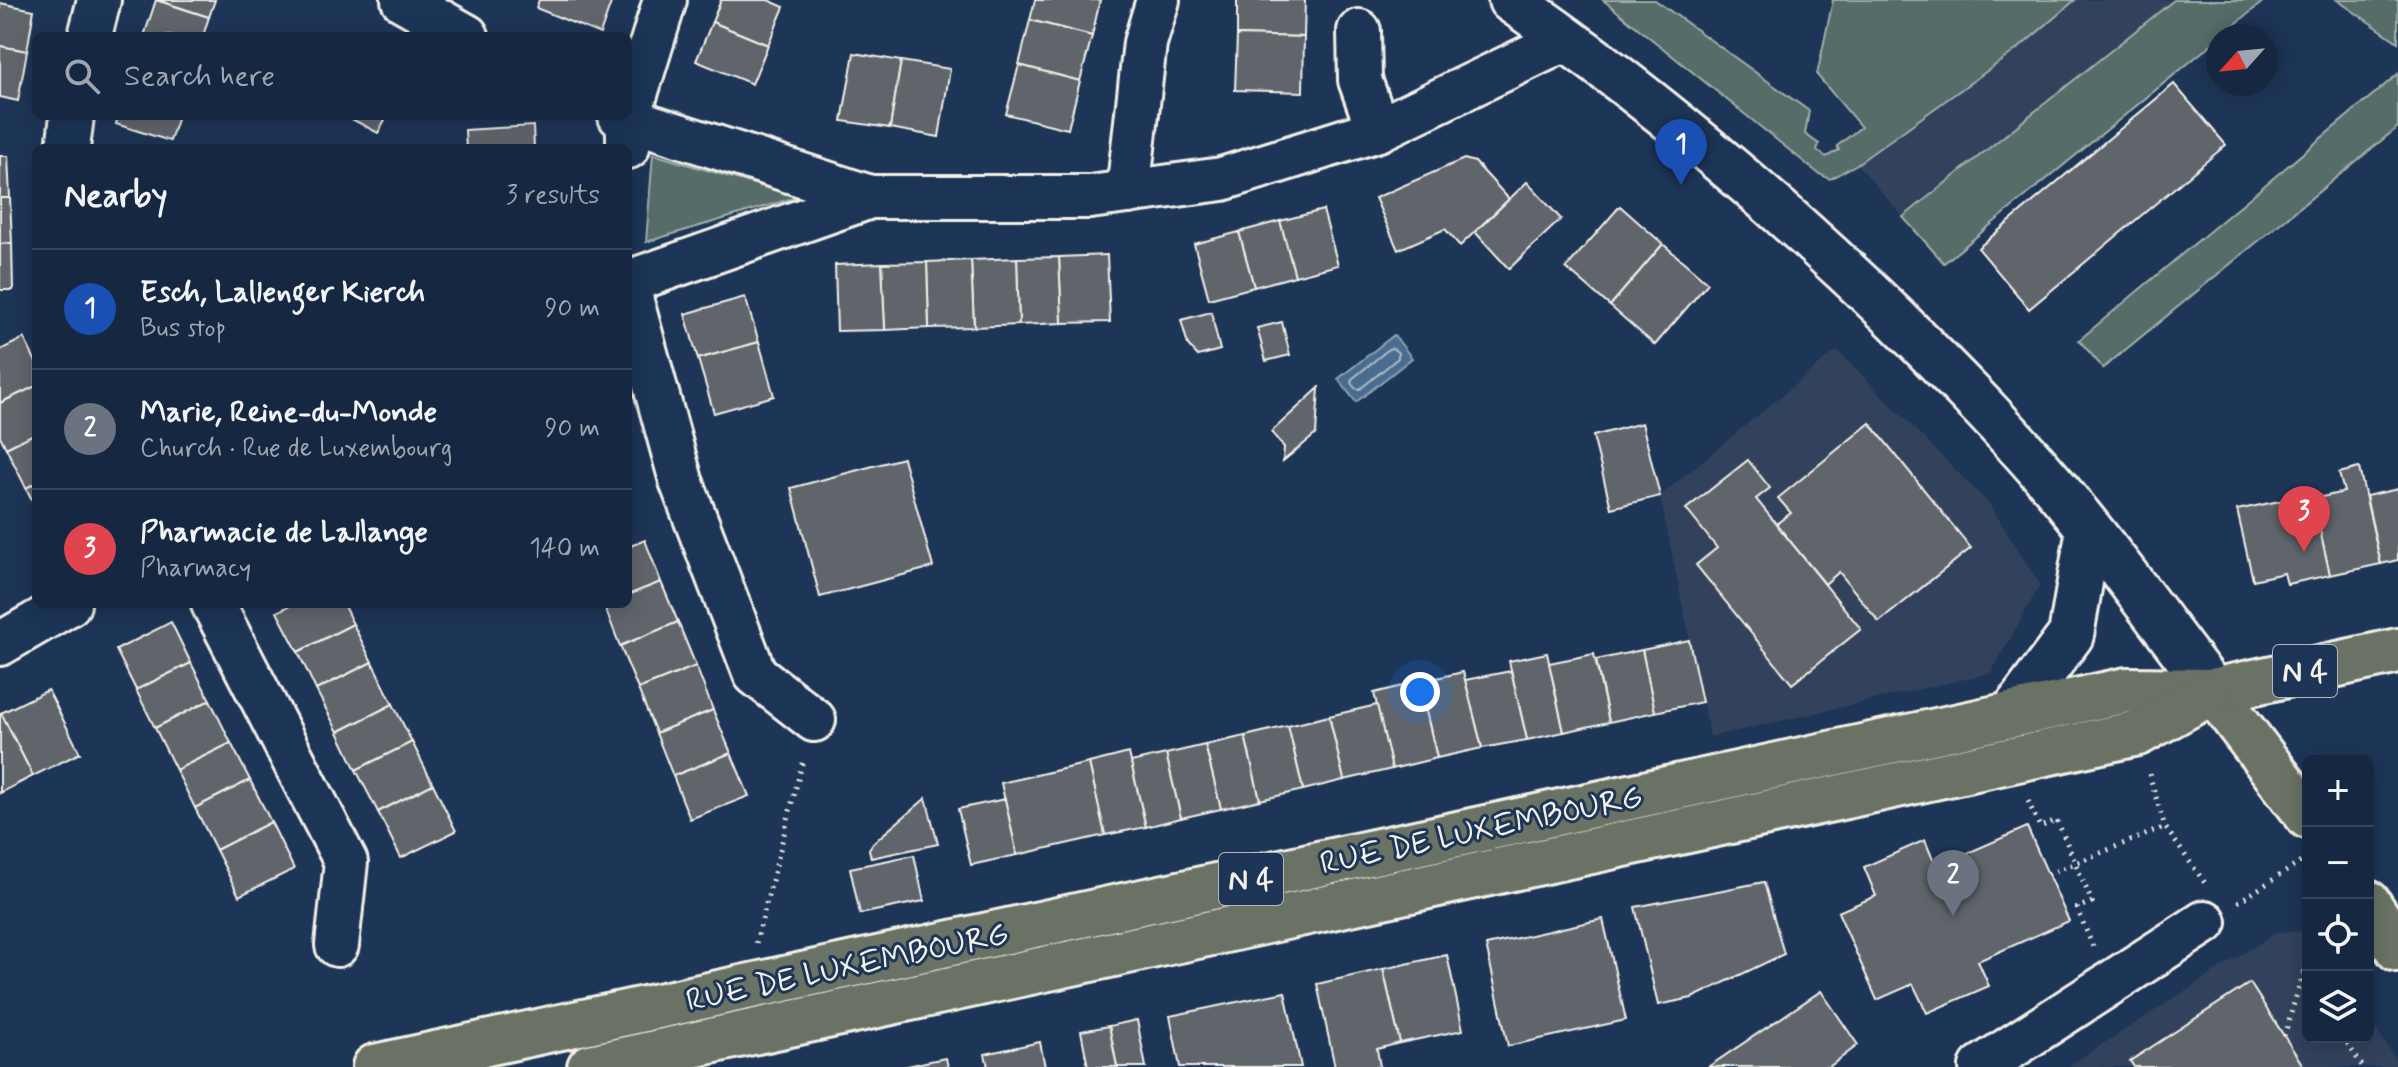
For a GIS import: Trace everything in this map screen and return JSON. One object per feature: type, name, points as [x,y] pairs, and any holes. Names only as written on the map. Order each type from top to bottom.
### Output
[{"type":"main road","points":[[1511,0],[1567,39],[1715,154],[1820,245],[1978,403],[2042,472],[2089,529],[2302,808]]},
{"type":"main road","points":[[2012,714],[2071,635],[2089,529]]},
{"type":"main road","name":"RUE DE LUXEMBOURG","points":[[375,1067],[2127,690],[2213,691],[2398,651]]},
{"type":"main road","name":"RUE DE LUXEMBOURG","points":[[590,1067],[2138,733],[2213,691]]},
{"type":"main road","points":[[2374,912],[2398,949]]},
{"type":"street","points":[[91,32],[99,0]]},
{"type":"street","points":[[403,0],[460,32]]},
{"type":"street","points":[[632,108],[665,0]]},
{"type":"street","points":[[1128,192],[1145,43],[1158,0]]},
{"type":"street","points":[[1359,31],[1360,80],[1378,130]]},
{"type":"street","points":[[626,128],[870,197],[1090,197],[1222,179],[1378,130],[1567,39]]},
{"type":"street","points":[[68,144],[72,120]]},
{"type":"street","points":[[632,284],[870,197]]},
{"type":"street","points":[[632,300],[681,481],[755,674],[814,720]]},
{"type":"street","points":[[0,644],[62,608]]},
{"type":"street","points":[[215,608],[346,862],[337,945]]},
{"type":"street","points":[[1981,1067],[2109,985],[2207,905]]},
{"type":"path","points":[[764,983],[756,941],[814,720]]},
{"type":"path","points":[[2010,761],[2040,827],[2057,820],[2092,902],[2077,908],[2109,985]]},
{"type":"path","points":[[2145,763],[2165,827],[2207,905],[2302,861]]},
{"type":"path","points":[[2048,874],[2165,827]]},
{"type":"path","points":[[2284,1036],[2302,977]]},
{"type":"path","points":[[2347,1043],[2363,1067]]},
{"type":"shaded area","points":[[2075,0],[2174,0],[1903,217],[1857,164],[2019,48]]},
{"type":"shaded area","points":[[1837,350],[1990,505],[2040,585],[1991,673],[1710,737],[1660,496]]},
{"type":"shaded area","points":[[2277,932],[2302,933],[2302,1043],[2374,1043],[2374,1026],[2398,1067],[2067,1067]]},
{"type":"green space","points":[[1603,0],[1655,0],[1809,111],[1805,134],[1819,144],[1817,150],[1826,157],[1839,150],[1837,146],[1861,127],[1817,75],[1833,0],[2075,0],[2019,48],[1857,164],[1830,179],[1819,174]]},
{"type":"green space","points":[[2174,0],[2265,0],[2236,24],[2206,24],[2206,49],[1944,263],[1903,217]]},
{"type":"green space","points":[[2337,0],[2398,0],[2398,42]]},
{"type":"green space","points":[[2398,74],[2398,127],[2103,368],[2079,340]]},
{"type":"green space","points":[[653,154],[797,197],[646,242]]},
{"type":"water","points":[[1394,335],[1412,358],[1356,402],[1338,379]]},
{"type":"building","points":[[156,0],[209,17],[204,32],[145,32]]},
{"type":"building","points":[[157,0],[215,0],[209,17]]},
{"type":"building","points":[[539,0],[612,0],[601,32],[536,8]]},
{"type":"building","points":[[721,0],[768,0],[784,7],[768,45],[712,22]]},
{"type":"building","points":[[1035,0],[1100,0],[1092,36],[1030,20]]},
{"type":"building","points":[[1237,0],[1305,0],[1304,37],[1237,35]]},
{"type":"building","points":[[0,3],[34,10],[27,51],[0,46]]},
{"type":"building","points":[[1030,20],[1092,36],[1080,81],[1019,65]]},
{"type":"building","points":[[712,22],[768,45],[752,84],[696,61]]},
{"type":"building","points":[[1237,35],[1304,37],[1303,92],[1235,90]]},
{"type":"building","points":[[0,46],[27,51],[18,101],[0,97]]},
{"type":"building","points":[[854,53],[901,61],[890,128],[842,121]]},
{"type":"building","points":[[901,61],[950,69],[939,137],[890,128]]},
{"type":"building","points":[[1019,65],[1080,81],[1068,129],[1006,114]]},
{"type":"building","points":[[2174,84],[2226,145],[2029,309],[1978,248]]},
{"type":"building","points":[[117,120],[177,120],[170,141],[116,124]]},
{"type":"building","points":[[354,120],[385,120],[378,133]]},
{"type":"building","points":[[533,126],[534,144],[466,144],[465,130]]},
{"type":"building","points":[[0,156],[8,156],[10,198],[0,198]]},
{"type":"building","points":[[1464,159],[1475,162],[1509,199],[1460,246],[1445,229],[1398,250],[1375,198]]},
{"type":"building","points":[[1527,182],[1561,219],[1509,269],[1475,232]]},
{"type":"building","points":[[0,198],[10,198],[12,243],[0,244]]},
{"type":"building","points":[[1620,206],[1663,244],[1610,306],[1566,268]]},
{"type":"building","points":[[1323,210],[1338,265],[1295,276],[1280,221]]},
{"type":"building","points":[[1280,221],[1295,276],[1254,287],[1239,232]]},
{"type":"building","points":[[1239,232],[1254,287],[1209,299],[1194,244]]},
{"type":"building","points":[[12,243],[13,290],[0,290],[0,244]]},
{"type":"building","points":[[1663,244],[1708,283],[1655,345],[1610,306]]},
{"type":"building","points":[[1107,255],[1110,322],[1062,323],[1059,257]]},
{"type":"building","points":[[1059,257],[1062,323],[1019,325],[1017,258]]},
{"type":"building","points":[[1017,258],[1019,325],[974,327],[971,260]]},
{"type":"building","points":[[971,260],[974,327],[929,328],[927,262]]},
{"type":"building","points":[[927,262],[929,328],[885,330],[882,263]]},
{"type":"building","points":[[882,263],[885,330],[837,331],[835,265]]},
{"type":"building","points":[[745,297],[759,342],[698,359],[685,314]]},
{"type":"building","points":[[1211,312],[1220,350],[1198,356],[1188,345],[1181,320]]},
{"type":"building","points":[[1282,322],[1290,355],[1266,361],[1257,328]]},
{"type":"building","points":[[24,338],[32,354],[32,388],[0,403],[0,350]]},
{"type":"building","points":[[759,342],[774,396],[714,413],[698,359]]},
{"type":"building","points":[[32,388],[32,435],[6,448],[0,436],[0,403]]},
{"type":"building","points":[[1319,388],[1316,434],[1283,461],[1284,447],[1271,432]]},
{"type":"building","points":[[1642,423],[1660,496],[1611,508],[1593,436]]},
{"type":"building","points":[[1870,423],[1971,548],[1879,622],[1839,572],[1825,584],[1776,524],[1791,513],[1778,498]]},
{"type":"building","points":[[32,435],[32,485],[26,488],[6,448]]},
{"type":"building","points":[[903,458],[933,567],[820,597],[791,488]]},
{"type":"building","points":[[1748,460],[1770,488],[1756,499],[1861,629],[1792,684],[1696,565],[1717,548],[1686,509]]},
{"type":"building","points":[[2359,468],[2381,564],[2330,575],[2313,499],[2344,492],[2339,473]]},
{"type":"building","points":[[32,485],[32,500],[26,488]]},
{"type":"building","points":[[2398,489],[2398,560],[2381,564],[2366,496]]},
{"type":"building","points":[[2313,499],[2330,575],[2287,584],[2284,573],[2253,580],[2237,510],[2284,500],[2285,506]]},
{"type":"building","points":[[645,540],[661,582],[632,593],[632,545]]},
{"type":"building","points":[[661,582],[678,622],[620,646],[605,608],[632,608],[632,593]]},
{"type":"building","points":[[285,608],[345,608],[353,624],[298,652],[277,612]]},
{"type":"building","points":[[171,622],[191,663],[136,690],[116,650]]},
{"type":"building","points":[[678,622],[696,666],[638,689],[620,646]]},
{"type":"building","points":[[353,624],[372,662],[316,690],[298,652]]},
{"type":"building","points":[[1689,640],[1702,702],[1655,712],[1642,650]]},
{"type":"building","points":[[1642,650],[1655,712],[1609,722],[1596,660]]},
{"type":"building","points":[[1547,653],[1564,732],[1527,740],[1509,661]]},
{"type":"building","points":[[1594,654],[1609,722],[1564,732],[1549,663]]},
{"type":"building","points":[[372,662],[393,704],[338,732],[316,690]]},
{"type":"building","points":[[191,663],[210,700],[155,728],[136,690]]},
{"type":"building","points":[[696,666],[713,710],[656,733],[638,689]]},
{"type":"building","points":[[1511,671],[1527,740],[1482,748],[1465,680]]},
{"type":"building","points":[[1463,672],[1482,748],[1437,758],[1419,682]]},
{"type":"building","points":[[1419,682],[1437,758],[1392,769],[1374,693]]},
{"type":"building","points":[[48,690],[80,753],[33,776],[1,713]]},
{"type":"building","points":[[210,700],[231,743],[176,770],[155,728]]},
{"type":"building","points":[[393,704],[412,742],[356,770],[338,732]]},
{"type":"building","points":[[1377,705],[1392,769],[1344,780],[1329,716]]},
{"type":"building","points":[[713,710],[731,753],[673,776],[656,733]]},
{"type":"building","points":[[0,714],[33,776],[0,793]]},
{"type":"building","points":[[1329,716],[1344,780],[1303,790],[1288,726]]},
{"type":"building","points":[[1288,726],[1303,790],[1260,800],[1245,736]]},
{"type":"building","points":[[1245,736],[1260,800],[1221,809],[1205,745]]},
{"type":"building","points":[[412,742],[433,784],[378,812],[356,770]]},
{"type":"building","points":[[231,743],[250,780],[195,808],[176,770]]},
{"type":"building","points":[[1205,745],[1221,809],[1181,818],[1166,754]]},
{"type":"building","points":[[731,753],[749,796],[690,819],[673,776]]},
{"type":"building","points":[[1129,753],[1146,827],[1105,835],[1089,763]]},
{"type":"building","points":[[1166,754],[1181,818],[1146,827],[1131,762]]},
{"type":"building","points":[[1089,763],[1105,835],[1017,855],[1001,783]]},
{"type":"building","points":[[250,780],[271,822],[216,850],[195,808]]},
{"type":"building","points":[[433,784],[456,831],[401,858],[378,812]]},
{"type":"building","points":[[926,798],[938,844],[871,858],[869,849],[873,843]]},
{"type":"building","points":[[1005,799],[1017,855],[971,865],[958,809]]},
{"type":"building","points":[[271,822],[294,869],[239,896],[216,850]]},
{"type":"building","points":[[2027,827],[2069,921],[1978,961],[1989,986],[1927,1013],[1913,984],[1877,1000],[1838,912],[1876,896],[1864,867],[1925,840],[1936,867]]},
{"type":"building","points":[[914,855],[924,901],[860,914],[850,868]]},
{"type":"building","points":[[1764,882],[1784,954],[1692,998],[1658,1005],[1635,907]]},
{"type":"building","points":[[1603,919],[1626,1020],[1508,1046],[1486,945]]},
{"type":"building","points":[[1447,955],[1463,1030],[1400,1043],[1383,969]]},
{"type":"building","points":[[1383,969],[1400,1043],[1377,1049],[1380,1067],[1335,1067],[1317,984]]},
{"type":"building","points":[[2250,983],[2304,1067],[2134,1067],[2130,1061]]},
{"type":"building","points":[[1821,991],[1858,1045],[1829,1067],[1708,1067]]},
{"type":"building","points":[[1285,992],[1301,1067],[1180,1067],[1170,1016]]},
{"type":"building","points":[[1137,1020],[1146,1067],[1117,1067],[1109,1026]]},
{"type":"building","points":[[1109,1026],[1117,1067],[1088,1067],[1081,1031]]},
{"type":"building","points":[[1040,1042],[1045,1067],[988,1067],[985,1054]]},
{"type":"building","points":[[946,1058],[948,1067],[903,1067],[930,1061]]},
{"type":"place","name":"Esch, Lallenger Kierch","points":[[1681,185]]},
{"type":"place","name":"Pharmacie de Lallange","points":[[2304,552]]},
{"type":"place","name":"Marie, Reine-du-Monde","points":[[1953,916]]}]
